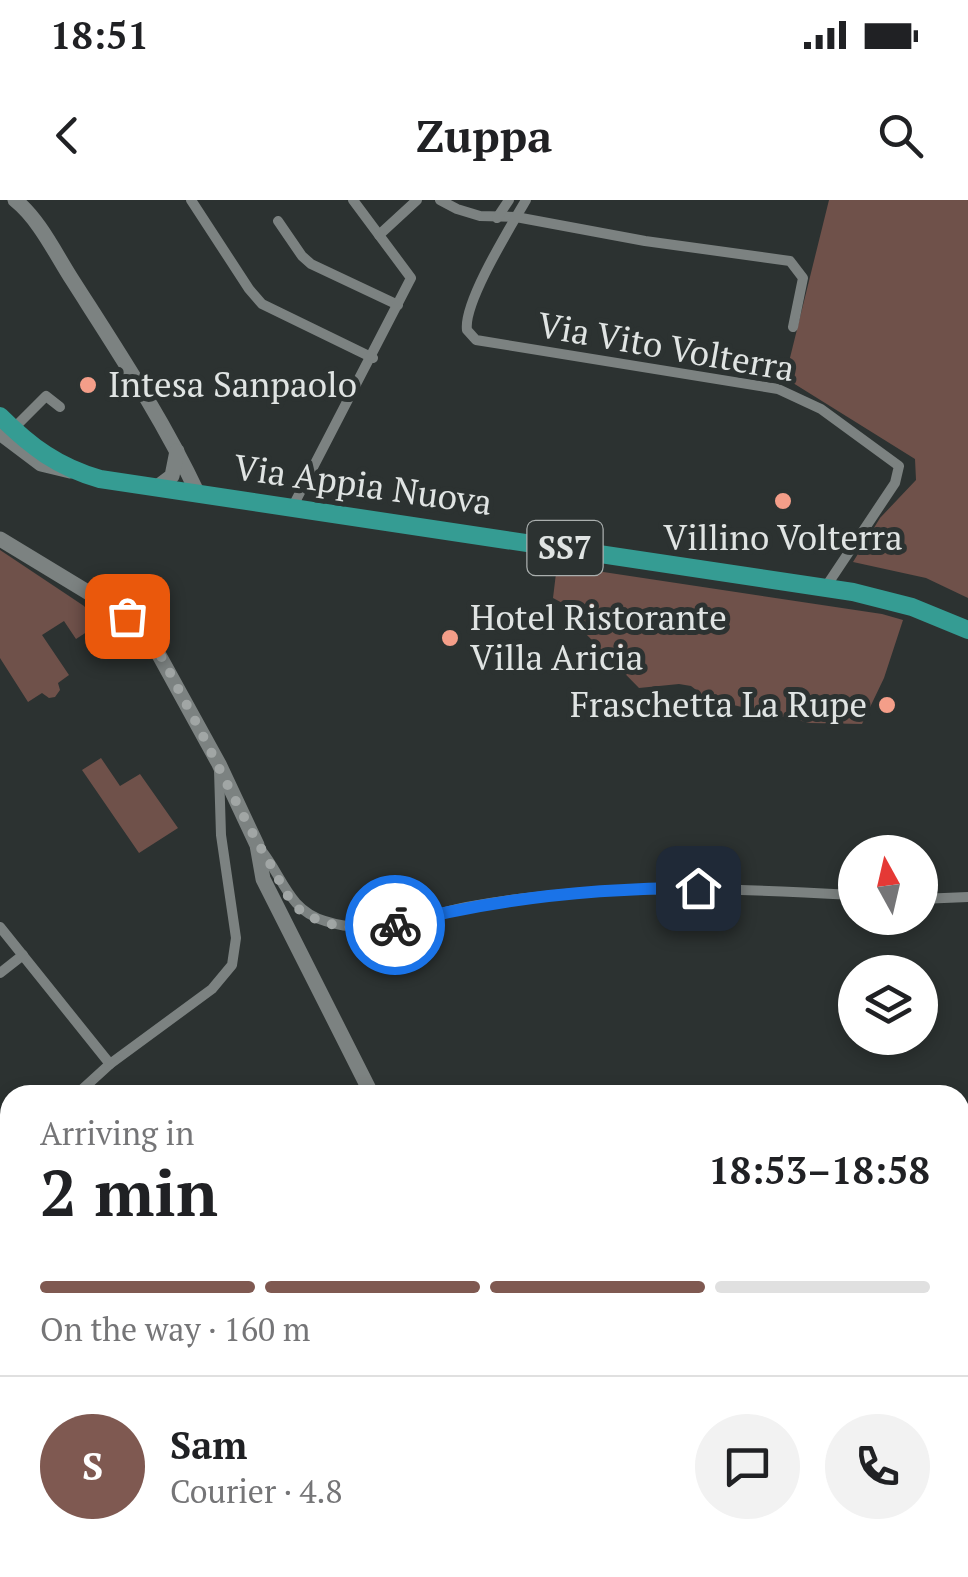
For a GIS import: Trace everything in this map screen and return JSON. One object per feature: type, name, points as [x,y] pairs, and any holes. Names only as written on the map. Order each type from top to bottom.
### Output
[{"type":"main road","name":"Via Appia Nuova","points":[[4,426],[70,471],[156,488],[825,588],[893,601],[968,630]]},
{"type":"street","points":[[191,200],[254,296],[276,314],[373,358]]},
{"type":"street","points":[[293,506],[412,278],[353,200]]},
{"type":"street","points":[[380,235],[417,200]]},
{"type":"street","points":[[440,200],[465,213],[516,217],[645,241],[790,261],[804,278],[792,327]]},
{"type":"street","points":[[497,218],[508,200]]},
{"type":"street","name":"Via Vito Volterra","points":[[526,200],[468,314],[468,330],[476,340],[778,389],[821,409],[899,466],[895,483],[825,588]]},
{"type":"street","points":[[23,202],[176,448],[198,494]]},
{"type":"street","points":[[278,222],[311,264],[398,305]]},
{"type":"street","points":[[4,426],[46,396],[60,408]]},
{"type":"street","points":[[156,488],[172,476],[176,448]]},
{"type":"street","points":[[0,538],[142,628],[156,646],[257,846],[299,909],[328,923],[358,928],[393,926],[508,900],[627,889],[716,888],[838,894]]},
{"type":"street","points":[[87,1085],[212,989],[233,961],[235,927],[220,836],[218,764]]},
{"type":"street","points":[[257,846],[263,879],[367,1085]]},
{"type":"street","points":[[938,898],[968,896]]},
{"type":"street","points":[[0,926],[110,1064]]},
{"type":"street","points":[[0,973],[23,955]]},
{"type":"shaded area","points":[[829,200],[968,200],[968,598],[926,578],[853,562],[880,518],[916,480],[915,459],[785,378]]},
{"type":"shaded area","points":[[0,550],[84,606],[99,624],[76,639],[64,621],[42,635],[69,675],[58,683],[60,690],[55,697],[42,693],[28,702],[0,658]]},
{"type":"shaded area","points":[[557,565],[903,620],[884,678],[862,724],[810,723],[708,699],[691,686],[639,688],[585,633],[568,606],[553,598]]},
{"type":"shaded area","points":[[101,758],[120,786],[140,774],[178,828],[139,853],[82,770]]},
{"type":"way so far","points":[[127,616],[156,646],[257,846],[292,902],[306,914],[337,925],[395,925]]},
{"type":"place","name":"Intesa Sanpaolo","points":[[88,385]]},
{"type":"place","name":"Villino Volterra","points":[[783,501]]},
{"type":"place","name":"Hotel Ristorante Villa Aricia","points":[[450,638]]},
{"type":"place","name":"Fraschetta La Rupe","points":[[887,705]]},
{"type":"route","points":[[395,925],[508,900],[627,889],[698,888]]}]
